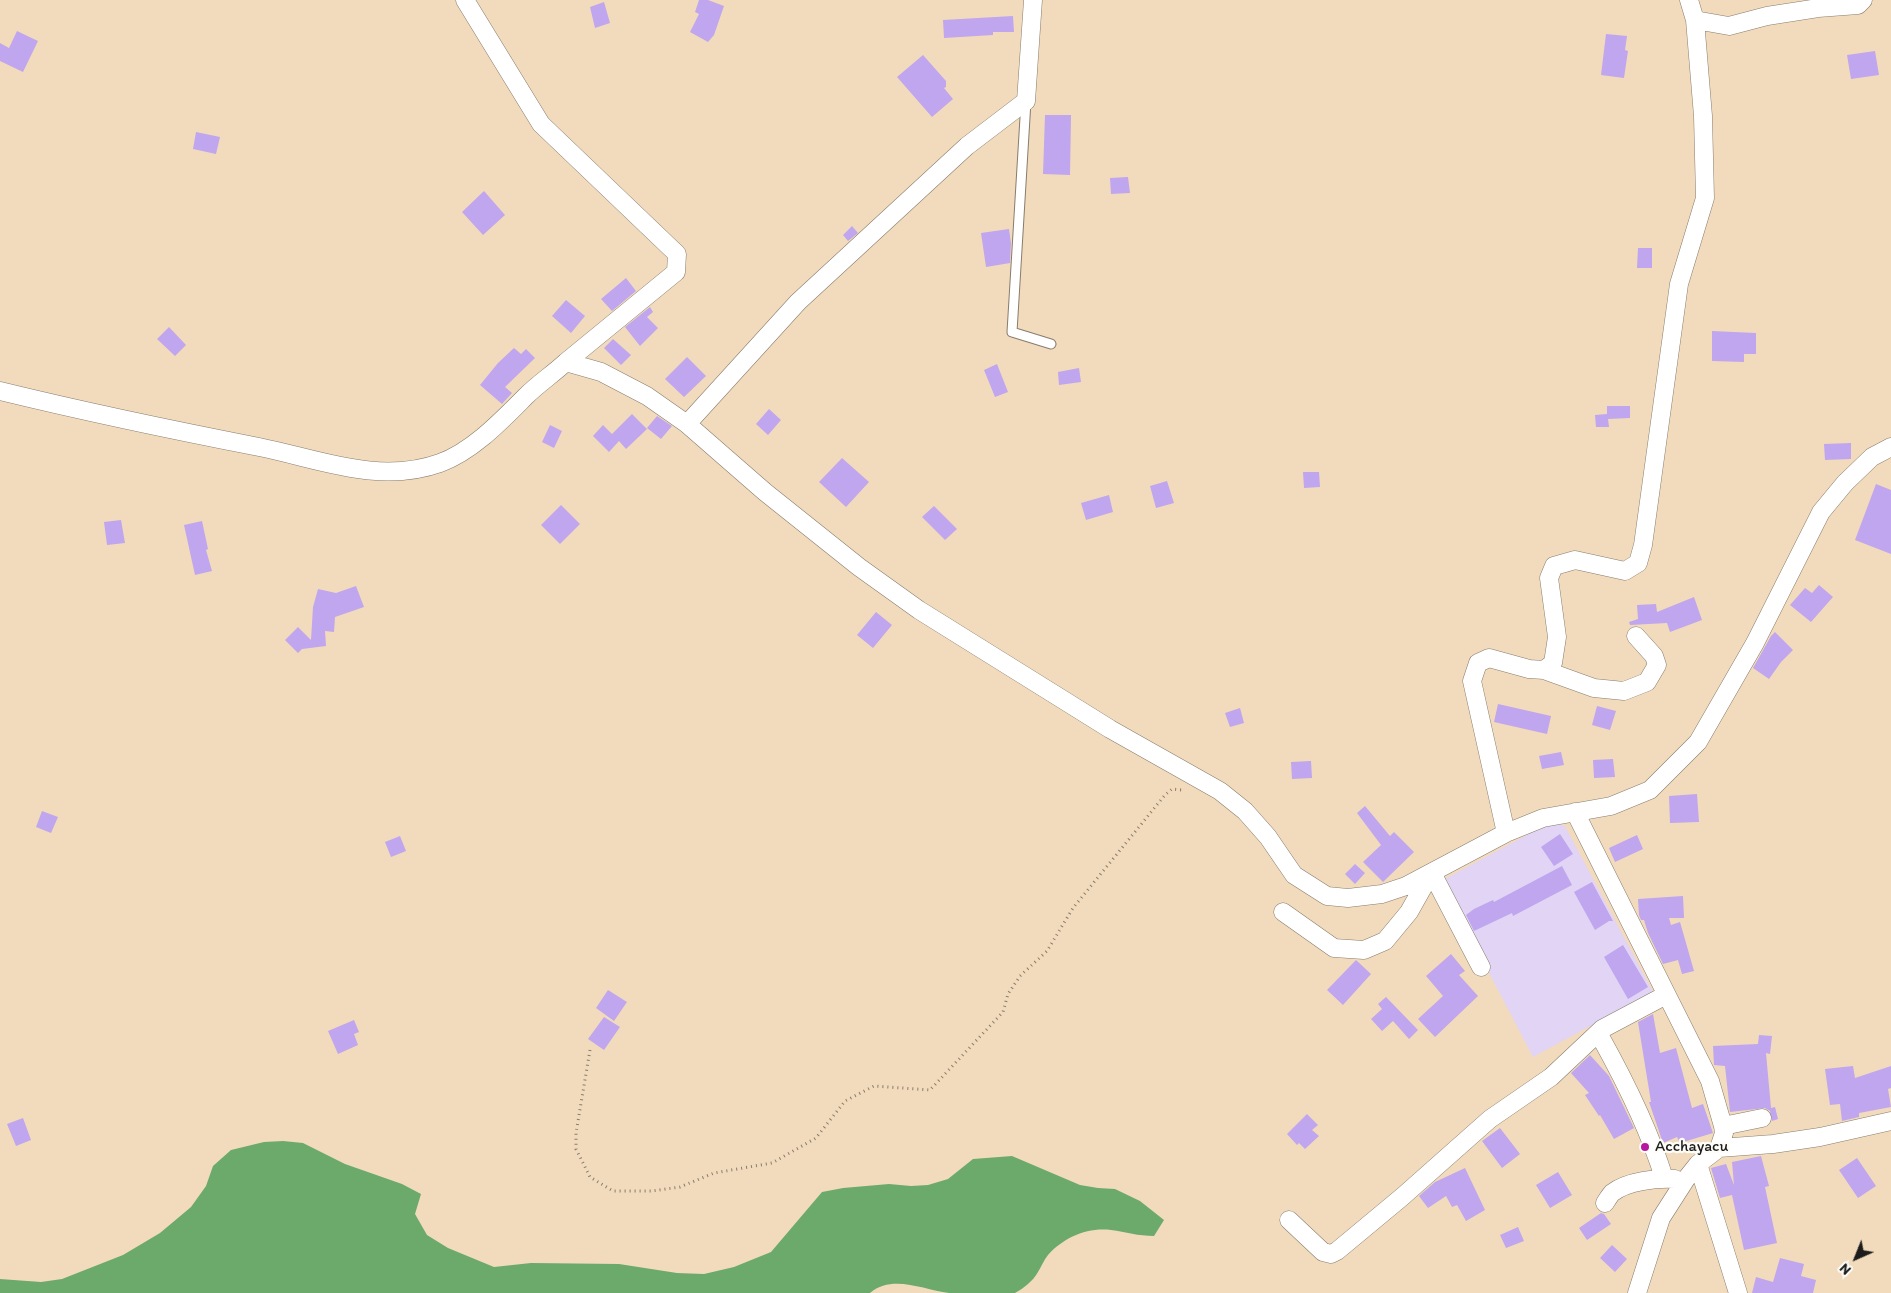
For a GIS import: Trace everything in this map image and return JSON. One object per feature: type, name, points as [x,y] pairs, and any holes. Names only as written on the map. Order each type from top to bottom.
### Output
[{"type":"street","points":[[0,391],[137,424],[267,449],[336,467],[376,472],[405,472],[441,463],[488,433],[526,396],[676,272],[677,254],[541,124],[466,0]]},
{"type":"street","points":[[687,424],[798,302],[967,146],[1026,101],[1033,0]]},
{"type":"street","points":[[1544,670],[1553,663],[1557,637],[1548,578],[1554,566],[1575,560],[1625,571],[1638,562],[1643,545],[1679,284],[1705,198],[1703,116],[1695,20],[1689,0]]},
{"type":"street","points":[[1695,20],[1729,26],[1768,16],[1818,8],[1858,5],[1863,0]]},
{"type":"street","points":[[566,362],[602,372],[647,396],[687,424],[765,492],[859,567],[919,610],[1110,729],[1220,791],[1245,810],[1268,837],[1294,875],[1327,896],[1348,898],[1382,894],[1406,886],[1506,833],[1543,818],[1611,806],[1650,790],[1698,742],[1755,643],[1821,512],[1844,483],[1872,457],[1891,447]]},
{"type":"street","points":[[1506,833],[1472,681],[1478,664],[1489,658],[1544,670],[1594,688],[1624,691],[1647,682],[1657,665],[1654,656],[1636,636]]},
{"type":"street","points":[[1576,812],[1710,1081],[1724,1126],[1724,1133],[1719,1148]]},
{"type":"street","points":[[1283,912],[1334,948],[1364,950],[1385,941],[1409,912],[1432,873]]},
{"type":"street","points":[[1432,873],[1481,968]]},
{"type":"street","points":[[1289,1220],[1323,1252],[1331,1254],[1337,1251],[1402,1197],[1490,1119],[1551,1077],[1602,1029],[1666,995]]},
{"type":"street","points":[[1601,1038],[1626,1083],[1655,1148],[1664,1178]]},
{"type":"street","points":[[1724,1126],[1762,1118]]},
{"type":"street","points":[[1638,1293],[1661,1218],[1698,1164],[1719,1148],[1792,1141],[1891,1121]]},
{"type":"street","points":[[1698,1164],[1738,1293]]},
{"type":"street","points":[[1605,1203],[1612,1193],[1637,1182],[1664,1178],[1686,1179]]},
{"type":"lane","points":[[1026,101],[1012,332],[1051,344]]},
{"type":"path","points":[[590,1050],[576,1133],[576,1149],[590,1177],[613,1191],[652,1191],[680,1186],[714,1173],[772,1162],[816,1138],[845,1101],[874,1086],[930,1090],[1002,1012],[1008,994],[1020,976],[1047,951],[1074,908],[1164,794],[1172,789],[1186,791]]},
{"type":"shaded area","points":[[1551,822],[1565,826],[1653,992],[1533,1057],[1441,881]]},
{"type":"green space","points":[[264,1142],[303,1143],[345,1164],[402,1184],[421,1194],[415,1214],[427,1235],[448,1248],[494,1267],[531,1263],[619,1264],[677,1273],[704,1274],[734,1267],[771,1252],[822,1192],[889,1184],[928,1185],[948,1179],[973,1159],[1012,1156],[1080,1185],[1115,1189],[1140,1201],[1164,1220],[1154,1236],[1111,1230],[1093,1230],[1076,1235],[1054,1249],[1031,1281],[1015,1293],[949,1293],[898,1284],[879,1287],[870,1293],[0,1293],[0,1279],[41,1282],[62,1279],[123,1255],[160,1233],[191,1207],[206,1186],[213,1166],[231,1150]]},
{"type":"building","points":[[699,0],[708,0],[724,6],[714,35],[708,42],[690,32],[699,14],[695,12]]},
{"type":"building","points":[[604,2],[610,23],[595,28],[590,7]]},
{"type":"building","points":[[1013,16],[1014,32],[993,32],[993,35],[944,38],[943,20]]},
{"type":"building","points":[[17,31],[38,41],[23,72],[0,61],[0,43],[9,48]]},
{"type":"building","points":[[1606,34],[1627,36],[1625,50],[1628,51],[1624,78],[1601,75]]},
{"type":"building","points":[[1875,51],[1879,75],[1851,79],[1847,55]]},
{"type":"building","points":[[923,55],[946,81],[946,87],[944,88],[953,99],[932,117],[897,77]]},
{"type":"building","points":[[1045,115],[1071,115],[1070,175],[1043,174]]},
{"type":"building","points":[[196,132],[220,137],[216,154],[193,149]]},
{"type":"building","points":[[1128,177],[1130,193],[1111,194],[1110,178]]},
{"type":"building","points":[[484,191],[505,215],[483,235],[462,212]]},
{"type":"building","points":[[852,226],[858,233],[848,241],[843,235]]},
{"type":"building","points":[[1009,229],[1011,243],[1010,263],[986,267],[981,233]]},
{"type":"building","points":[[1638,248],[1652,248],[1652,268],[1637,268]]},
{"type":"building","points":[[626,278],[636,291],[612,311],[601,299]]},
{"type":"building","points":[[566,300],[585,316],[571,333],[552,316]]},
{"type":"building","points":[[650,307],[653,312],[647,317],[658,328],[640,346],[625,327]]},
{"type":"building","points":[[169,327],[186,345],[175,356],[157,339]]},
{"type":"building","points":[[1712,331],[1756,333],[1756,354],[1744,354],[1744,362],[1712,361]]},
{"type":"building","points":[[613,339],[631,355],[621,365],[604,348]]},
{"type":"building","points":[[514,348],[521,354],[526,349],[535,358],[505,387],[512,393],[502,404],[480,385],[498,363]]},
{"type":"building","points":[[687,357],[706,376],[684,397],[665,379]]},
{"type":"building","points":[[997,364],[1008,392],[995,397],[984,370]]},
{"type":"building","points":[[1079,368],[1081,382],[1059,385],[1058,372]]},
{"type":"building","points":[[1607,406],[1630,406],[1630,418],[1608,419],[1609,427],[1596,427],[1595,415],[1607,414]]},
{"type":"building","points":[[769,409],[781,420],[768,435],[756,424]]},
{"type":"building","points":[[632,414],[647,429],[626,449],[619,441],[609,452],[593,436],[603,425],[612,434]]},
{"type":"building","points":[[657,416],[672,426],[661,439],[647,428]]},
{"type":"building","points":[[550,425],[562,431],[554,448],[542,442]]},
{"type":"building","points":[[1851,443],[1851,459],[1825,460],[1824,444]]},
{"type":"building","points":[[842,458],[869,482],[846,507],[819,482]]},
{"type":"building","points":[[1303,472],[1319,472],[1320,487],[1304,488]]},
{"type":"building","points":[[1167,481],[1174,503],[1156,508],[1150,486]]},
{"type":"building","points":[[1876,484],[1891,490],[1891,554],[1855,540]]},
{"type":"building","points":[[1109,495],[1113,512],[1086,520],[1081,503]]},
{"type":"building","points":[[561,505],[580,524],[560,544],[541,525]]},
{"type":"building","points":[[934,506],[957,529],[945,540],[922,517]]},
{"type":"building","points":[[121,520],[125,543],[107,545],[104,522]]},
{"type":"building","points":[[202,521],[208,549],[206,550],[212,571],[195,575],[184,525]]},
{"type":"building","points":[[1819,585],[1833,597],[1811,622],[1790,605],[1805,588],[1812,593]]},
{"type":"building","points":[[356,586],[364,607],[335,617],[334,632],[325,631],[326,646],[302,649],[298,653],[285,640],[298,627],[311,640],[313,607],[318,589],[336,593]]},
{"type":"building","points":[[1694,597],[1702,620],[1670,632],[1667,623],[1630,625],[1629,622],[1638,619],[1637,605],[1656,604],[1657,612]]},
{"type":"building","points":[[876,612],[892,625],[873,648],[857,635]]},
{"type":"building","points":[[1775,632],[1793,650],[1781,662],[1769,679],[1753,668]]},
{"type":"building","points":[[1498,704],[1551,716],[1547,734],[1494,722]]},
{"type":"building","points":[[1597,706],[1616,711],[1610,730],[1592,725]]},
{"type":"building","points":[[1240,708],[1244,723],[1230,727],[1225,713]]},
{"type":"building","points":[[1561,752],[1564,765],[1542,769],[1539,756]]},
{"type":"building","points":[[1613,759],[1615,777],[1594,778],[1593,760]]},
{"type":"building","points":[[1311,761],[1312,778],[1292,779],[1291,762]]},
{"type":"building","points":[[1697,794],[1699,822],[1670,823],[1669,796]]},
{"type":"building","points":[[1365,806],[1390,836],[1394,832],[1414,852],[1383,882],[1363,862],[1381,845],[1357,813]]},
{"type":"building","points":[[42,811],[58,817],[51,833],[36,827]]},
{"type":"building","points":[[1560,834],[1573,854],[1554,866],[1541,847]]},
{"type":"building","points":[[1637,835],[1643,849],[1615,862],[1609,848]]},
{"type":"building","points":[[400,836],[406,851],[391,857],[385,842]]},
{"type":"building","points":[[1355,864],[1365,873],[1355,884],[1345,874]]},
{"type":"building","points":[[1562,866],[1572,885],[1513,916],[1512,913],[1474,931],[1466,915],[1474,909],[1493,900],[1494,902]]},
{"type":"building","points":[[1592,882],[1613,921],[1609,921],[1595,930],[1574,892]]},
{"type":"building","points":[[1683,896],[1684,918],[1669,918],[1671,925],[1680,922],[1694,971],[1682,974],[1678,960],[1663,964],[1644,920],[1641,920],[1639,915],[1638,899]]},
{"type":"building","points":[[1623,945],[1648,987],[1628,999],[1604,957]]},
{"type":"building","points":[[1451,954],[1465,971],[1459,975],[1478,996],[1435,1037],[1418,1019],[1443,996],[1426,976]]},
{"type":"building","points":[[1356,960],[1371,974],[1343,1005],[1327,990]]},
{"type":"building","points":[[608,990],[627,1002],[614,1021],[596,1008]]},
{"type":"building","points":[[1386,997],[1418,1030],[1409,1039],[1393,1021],[1382,1031],[1371,1019],[1382,1009],[1378,1004]]},
{"type":"building","points":[[1653,1014],[1660,1053],[1676,1048],[1692,1108],[1703,1104],[1713,1133],[1680,1143],[1677,1137],[1663,1143],[1649,1102],[1651,1102],[1638,1022]]},
{"type":"building","points":[[604,1017],[620,1027],[604,1050],[588,1039]]},
{"type":"building","points":[[354,1020],[359,1032],[354,1034],[358,1045],[338,1054],[328,1031]]},
{"type":"building","points":[[1759,1035],[1772,1036],[1770,1054],[1766,1053],[1771,1108],[1775,1107],[1778,1119],[1772,1121],[1770,1111],[1765,1108],[1730,1112],[1725,1066],[1714,1065],[1713,1046],[1758,1044]]},
{"type":"building","points":[[1590,1055],[1609,1076],[1634,1128],[1614,1139],[1600,1115],[1585,1095],[1589,1093],[1571,1073]]},
{"type":"building","points":[[1853,1066],[1855,1078],[1891,1066],[1891,1088],[1888,1089],[1891,1107],[1859,1113],[1859,1117],[1842,1121],[1840,1104],[1830,1105],[1825,1069]]},
{"type":"building","points":[[1307,1114],[1318,1125],[1312,1130],[1319,1136],[1305,1149],[1299,1143],[1297,1145],[1287,1134]]},
{"type":"building","points":[[23,1118],[31,1140],[16,1146],[7,1124]]},
{"type":"building","points":[[1500,1128],[1520,1154],[1502,1168],[1482,1141]]},
{"type":"building","points":[[1761,1156],[1769,1186],[1765,1187],[1777,1243],[1744,1250],[1732,1195],[1720,1198],[1711,1168],[1726,1164],[1734,1185],[1732,1162]]},
{"type":"building","points":[[1857,1158],[1876,1186],[1858,1198],[1839,1170]]},
{"type":"building","points":[[1465,1168],[1485,1210],[1466,1221],[1457,1205],[1452,1207],[1446,1196],[1428,1208],[1419,1196],[1435,1182]]},
{"type":"building","points":[[1558,1172],[1572,1195],[1550,1208],[1536,1185]]},
{"type":"building","points":[[1601,1213],[1604,1214],[1611,1224],[1587,1240],[1579,1228]]},
{"type":"building","points":[[1518,1227],[1524,1241],[1506,1248],[1500,1235]]},
{"type":"building","points":[[1612,1245],[1627,1259],[1615,1272],[1600,1258]]},
{"type":"building","points":[[1780,1258],[1804,1264],[1801,1276],[1816,1280],[1813,1293],[1752,1293],[1756,1277],[1773,1282]]},
{"type":"place","name":"Acchayacu","points":[[1645,1147]]}]
